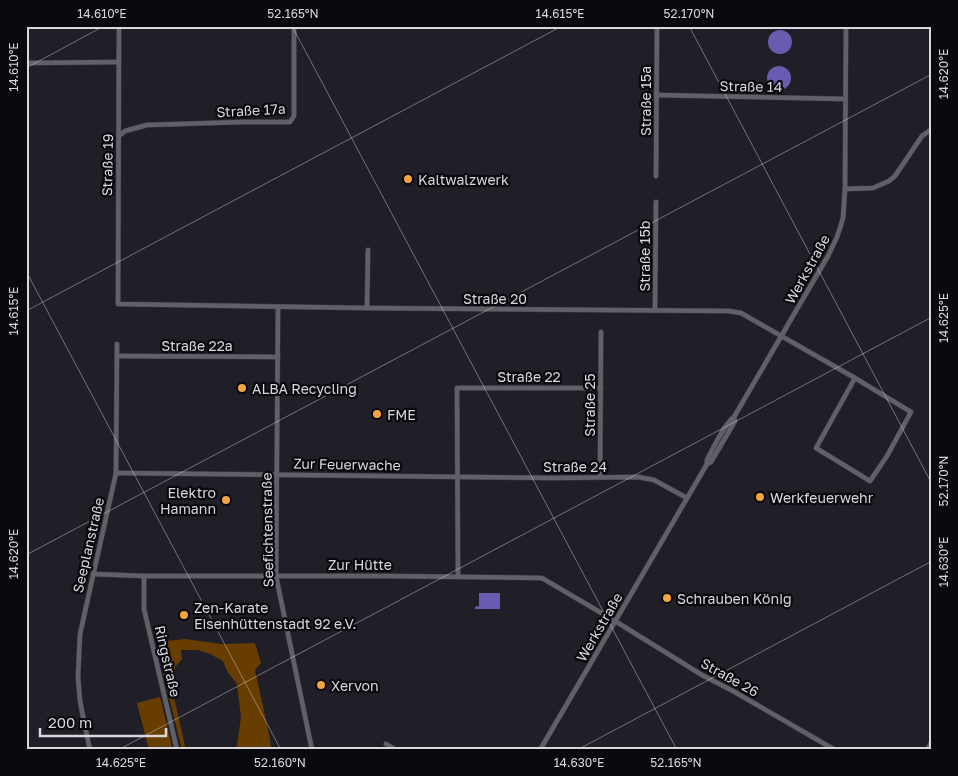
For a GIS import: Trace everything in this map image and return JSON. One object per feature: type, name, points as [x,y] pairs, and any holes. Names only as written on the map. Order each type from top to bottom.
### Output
[{"type":"street","name":"Straße 19","points":[[118,304],[119,26]]},
{"type":"street","name":"Straße 17a","points":[[119,136],[125,131],[147,125],[290,122],[294,116],[294,26]]},
{"type":"street","name":"Straße 15a","points":[[656,26],[656,176]]},
{"type":"street","name":"Werkstraße","points":[[540,750],[707,464],[707,460],[722,433],[734,417],[835,242],[843,218],[845,189],[846,26]]},
{"type":"street","points":[[26,63],[119,62]]},
{"type":"street","name":"Straße 14","points":[[656,95],[845,99]]},
{"type":"street","points":[[845,189],[873,188],[888,182],[895,176],[922,136],[930,129]]},
{"type":"street","name":"Straße 15b","points":[[655,310],[656,202]]},
{"type":"street","points":[[367,308],[368,250]]},
{"type":"street","name":"Straße 20","points":[[118,304],[729,311],[741,313],[855,378],[912,412],[887,456],[870,481],[816,448],[855,378]]},
{"type":"street","name":"Seefichtenstraße","points":[[278,307],[276,576],[312,750]]},
{"type":"street","name":"Straße 25","points":[[600,477],[601,332]]},
{"type":"street","name":"Seeplanstraße","points":[[90,750],[81,708],[78,677],[80,634],[116,474],[117,344]]},
{"type":"street","name":"Straße 22a","points":[[117,356],[278,357]]},
{"type":"street","name":"Straße 22","points":[[458,477],[457,388],[601,388]]},
{"type":"street","name":"Zur Feuerwache","points":[[116,474],[458,477]]},
{"type":"street","name":"Straße 24","points":[[458,477],[638,476],[654,480],[687,498]]},
{"type":"street","points":[[458,477],[458,576]]},
{"type":"street","name":"Zur Hütte","points":[[93,574],[144,576],[458,576],[542,578],[615,621]]},
{"type":"street","name":"Ringstraße","points":[[144,576],[144,609],[177,750]]},
{"type":"street","name":"Straße 26","points":[[615,621],[702,675],[834,750]]},
{"type":"street","points":[[927,750],[932,741]]},
{"type":"street","points":[[386,744],[396,750]]},
{"type":"shaded area","points":[[780,30],[789,33],[792,42],[789,51],[780,54],[771,51],[768,42],[771,33]]},
{"type":"shaded area","points":[[779,66],[788,69],[791,78],[788,87],[779,90],[770,87],[767,78],[770,69]]},
{"type":"shaded area","points":[[479,593],[500,593],[500,609],[475,609],[475,607],[479,606]]},
{"type":"shaded area","points":[[185,639],[221,644],[255,643],[261,663],[255,670],[271,750],[233,750],[237,746],[241,717],[237,684],[227,671],[223,661],[198,650],[181,650],[182,659],[175,667],[174,698],[186,750],[182,750],[163,672],[158,642]]},
{"type":"shaded area","points":[[160,697],[173,750],[149,750],[137,703]]},
{"type":"place","name":"Kaltwalzwerk","points":[[408,179]]},
{"type":"place","name":"ALBA Recycling","points":[[242,388]]},
{"type":"place","name":"FME","points":[[377,414]]},
{"type":"place","name":"Werkfeuerwehr","points":[[760,497]]},
{"type":"place","name":"Elektro Hamann","points":[[226,500]]},
{"type":"place","name":"Schrauben König","points":[[667,598]]},
{"type":"place","name":"Zen-Karate Eisenhüttenstadt 92 e.V.","points":[[184,615]]},
{"type":"place","name":"Xervon","points":[[321,685]]}]
